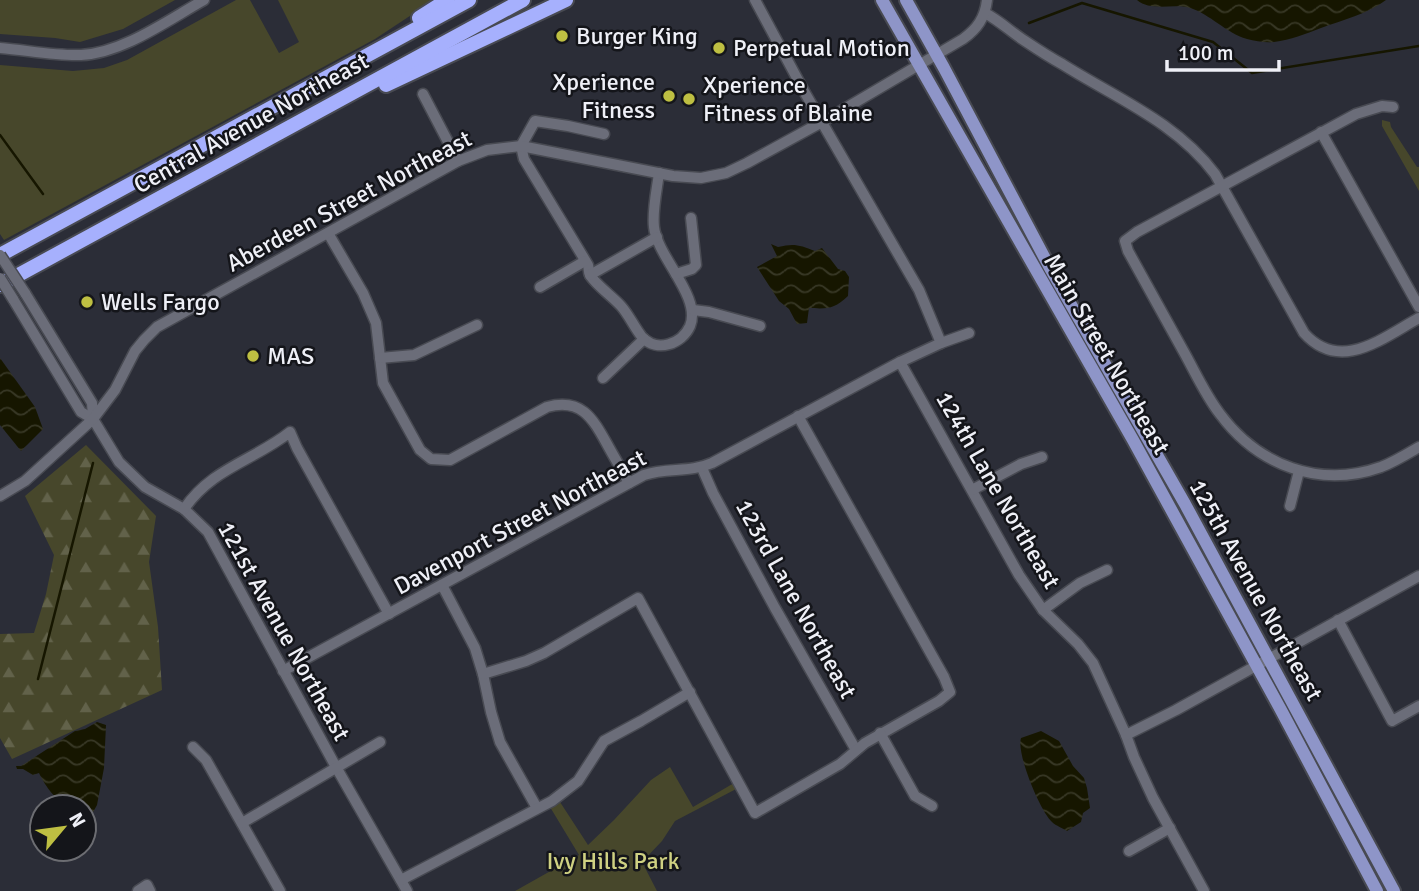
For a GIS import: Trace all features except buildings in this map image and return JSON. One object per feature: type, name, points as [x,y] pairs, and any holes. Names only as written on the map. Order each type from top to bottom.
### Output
[{"type":"highway","points":[[373,53],[447,0]]},
{"type":"highway","name":"Central Avenue Northeast","points":[[0,255],[470,0]]},
{"type":"highway","name":"Central Avenue Northeast","points":[[0,285],[523,0]]},
{"type":"highway","points":[[314,115],[348,103],[566,0]]},
{"type":"main road","name":"Main Street Northeast","points":[[882,0],[1133,440],[1291,731]]},
{"type":"main road","points":[[906,0],[937,55]]},
{"type":"main road","name":"125th Avenue Northeast","points":[[937,55],[1051,268],[1185,504],[1394,891]]},
{"type":"main road","name":"125th Avenue Northeast","points":[[1291,731],[1377,891]]},
{"type":"street","points":[[0,48],[81,55],[99,52],[136,38],[204,0]]},
{"type":"street","points":[[755,0],[919,290],[942,343]]},
{"type":"street","points":[[937,55],[968,36],[981,23],[987,0]]},
{"type":"street","points":[[985,13],[1024,41],[1148,114],[1191,146],[1222,187],[1304,333],[1313,343],[1329,351],[1350,352],[1369,345],[1419,318]]},
{"type":"street","name":"Aberdeen Street Northeast","points":[[0,496],[25,481],[93,419],[116,390],[135,351],[157,327],[458,161],[487,150],[521,146],[673,176],[701,178],[726,173],[822,122],[937,55]]},
{"type":"street","points":[[423,94],[458,161]]},
{"type":"street","points":[[1394,107],[1382,106],[1356,114],[1137,232],[1125,241],[1128,251],[1218,413],[1239,437],[1262,455],[1299,471],[1317,475],[1338,475],[1381,467],[1419,447]]},
{"type":"street","points":[[604,134],[568,125],[535,121],[521,146],[524,159],[588,265],[590,275],[621,306],[644,339],[654,345],[671,345],[681,340],[690,326],[693,310],[660,247],[654,227],[659,173]]},
{"type":"street","points":[[1321,132],[1419,307]]},
{"type":"street","points":[[676,274],[696,265],[691,218]]},
{"type":"street","points":[[328,233],[363,293],[376,323],[383,383],[420,450],[431,459],[450,460],[547,407],[571,405],[587,413],[594,421],[629,483]]},
{"type":"street","points":[[590,275],[657,237]]},
{"type":"street","name":"121st Avenue Northeast","points":[[0,255],[92,403],[93,419],[119,462],[145,487],[184,509],[208,532],[407,891]]},
{"type":"street","points":[[541,287],[585,261]]},
{"type":"street","name":"121st Avenue Northeast","points":[[0,278],[81,412],[93,419]]},
{"type":"street","points":[[693,310],[699,309],[760,326]]},
{"type":"street","points":[[380,358],[414,355],[477,325]]},
{"type":"street","name":"Davenport Street Northeast","points":[[283,671],[629,483],[655,471],[702,468],[900,362],[969,333]]},
{"type":"street","points":[[603,378],[644,339]]},
{"type":"street","name":"124th Lane Northeast","points":[[900,362],[1019,575],[1043,610],[1078,644],[1093,663],[1153,798],[1204,891]]},
{"type":"street","points":[[483,674],[544,653],[638,598],[755,813],[840,764],[880,733],[939,701],[950,692],[798,416]]},
{"type":"street","points":[[184,509],[193,495],[211,479],[276,443],[290,432],[389,614]]},
{"type":"street","points":[[972,490],[1021,464],[1042,457]]},
{"type":"street","name":"123rd Lane Northeast","points":[[702,468],[713,494],[856,750]]},
{"type":"street","points":[[1290,506],[1299,471]]},
{"type":"street","points":[[1043,610],[1080,583],[1107,570]]},
{"type":"street","points":[[1126,735],[1419,576]]},
{"type":"street","points":[[442,585],[475,648],[500,742],[537,808]]},
{"type":"street","points":[[1338,620],[1392,721],[1419,706]]},
{"type":"street","points":[[401,880],[552,801],[578,781],[604,741],[690,692]]},
{"type":"street","points":[[880,733],[915,796],[932,806]]},
{"type":"street","points":[[242,823],[380,742]]},
{"type":"street","points":[[193,747],[206,760],[279,891]]},
{"type":"street","points":[[1129,851],[1170,828]]},
{"type":"green space","points":[[0,0],[175,0],[123,29],[80,42],[0,34]]},
{"type":"green space","points":[[236,0],[250,0],[279,53],[299,42],[278,0],[434,0],[375,39],[4,240],[0,234],[0,65],[73,71],[104,68],[127,60]]},
{"type":"green space","points":[[1382,120],[1390,122],[1419,167],[1419,191],[1382,126]]},
{"type":"green space","points":[[86,445],[156,516],[149,562],[158,627],[162,690],[12,759],[0,738],[0,634],[34,633],[54,555],[25,496]]},
{"type":"green space","name":"Ivy Hills Park","points":[[670,767],[693,807],[734,783],[738,788],[675,821],[662,841],[642,862],[657,891],[515,891],[579,855],[550,807],[560,802],[588,845],[651,780]]},
{"type":"water","points":[[1137,0],[1386,0],[1355,16],[1286,40],[1271,42],[1239,36],[1190,8],[1149,6]]},
{"type":"water","points":[[771,244],[778,247],[797,245],[815,251],[822,248],[838,269],[845,271],[849,277],[848,296],[839,304],[830,307],[809,308],[807,323],[797,324],[757,267],[777,256]]},
{"type":"water","points":[[0,358],[35,407],[43,429],[21,451],[0,425]]},
{"type":"water","points":[[97,722],[106,725],[104,768],[98,800],[98,793],[52,793],[39,773],[33,775],[23,769],[17,769],[16,766],[21,766],[75,731]]},
{"type":"water","points":[[1041,731],[1059,741],[1073,766],[1084,778],[1087,788],[1090,808],[1083,813],[1081,822],[1067,831],[1054,823],[1041,806],[1022,756],[1021,738]]},
{"type":"waterway","points":[[1029,23],[1082,3],[1213,42],[1252,73],[1419,46]]},
{"type":"waterway","points":[[0,135],[43,194]]},
{"type":"waterway","points":[[38,679],[93,463]]},
{"type":"place","name":"Burger King","points":[[562,36]]},
{"type":"place","name":"Perpetual Motion","points":[[719,48]]},
{"type":"place","name":"Xperience Fitness","points":[[669,96]]},
{"type":"place","name":"Xperience Fitness of Blaine","points":[[689,99]]},
{"type":"place","name":"Wells Fargo","points":[[87,302]]},
{"type":"place","name":"MAS","points":[[253,356]]}]
